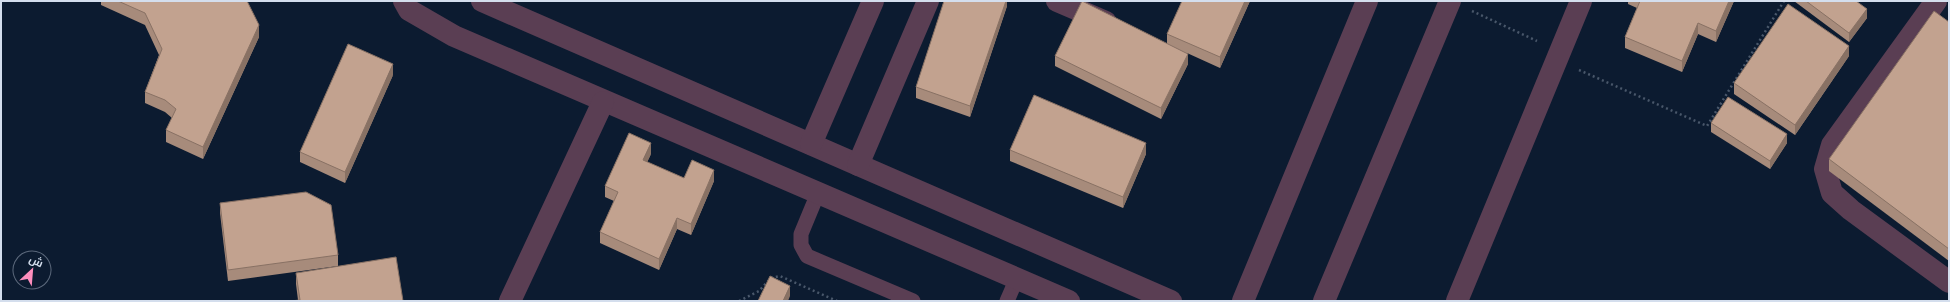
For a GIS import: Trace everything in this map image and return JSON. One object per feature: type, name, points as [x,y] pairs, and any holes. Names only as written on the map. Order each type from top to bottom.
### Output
[{"type":"street","points":[[404,1],[409,10],[454,36],[603,102],[1069,301]]},
{"type":"street","points":[[482,1],[1171,301]]},
{"type":"street","points":[[811,144],[873,1]]},
{"type":"street","points":[[858,165],[928,1]]},
{"type":"street","points":[[1057,1],[1126,30]]},
{"type":"street","points":[[1243,301],[1367,1]]},
{"type":"street","points":[[1324,301],[1450,1]]},
{"type":"street","points":[[1457,301],[1581,1]]},
{"type":"street","points":[[1936,1],[1832,145],[1825,169],[1832,193],[1851,210],[1949,282]]},
{"type":"street","points":[[512,300],[603,102]]},
{"type":"lane","points":[[818,193],[801,234],[801,245],[807,256],[913,301]]},
{"type":"lane","points":[[1007,301],[1017,278]]},
{"type":"path","points":[[1450,1],[1559,56],[1707,126],[1784,1]]},
{"type":"path","points":[[739,301],[759,291],[771,278],[780,276],[837,301]]},
{"type":"building","points":[[118,1],[247,1],[259,25],[203,147],[166,130],[176,109],[165,100],[145,92],[162,49],[145,13]]},
{"type":"building","points":[[944,1],[1006,1],[970,106],[916,87]]},
{"type":"building","points":[[1082,1],[1188,54],[1161,108],[1055,56]]},
{"type":"building","points":[[1182,1],[1245,1],[1220,57],[1167,34]]},
{"type":"building","points":[[1640,1],[1729,1],[1716,31],[1698,23],[1682,61],[1625,37]]},
{"type":"building","points":[[1806,1],[1856,1],[1867,9],[1849,33]]},
{"type":"building","points":[[1788,4],[1849,46],[1795,125],[1734,83]]},
{"type":"building","points":[[1934,11],[1949,22],[1949,249],[1829,159]]},
{"type":"building","points":[[348,44],[393,64],[345,172],[300,152]]},
{"type":"building","points":[[1034,95],[1146,143],[1123,197],[1010,150]]},
{"type":"building","points":[[1728,97],[1787,134],[1770,161],[1711,123]]},
{"type":"building","points":[[629,133],[651,143],[643,160],[684,178],[692,160],[714,170],[691,224],[677,218],[659,259],[600,232],[618,192],[605,186]]},
{"type":"building","points":[[306,192],[331,205],[338,255],[228,270],[220,203]]},
{"type":"building","points":[[396,257],[403,301],[290,301],[300,300],[296,273]]},
{"type":"building","points":[[770,276],[790,286],[783,301],[758,301]]}]
